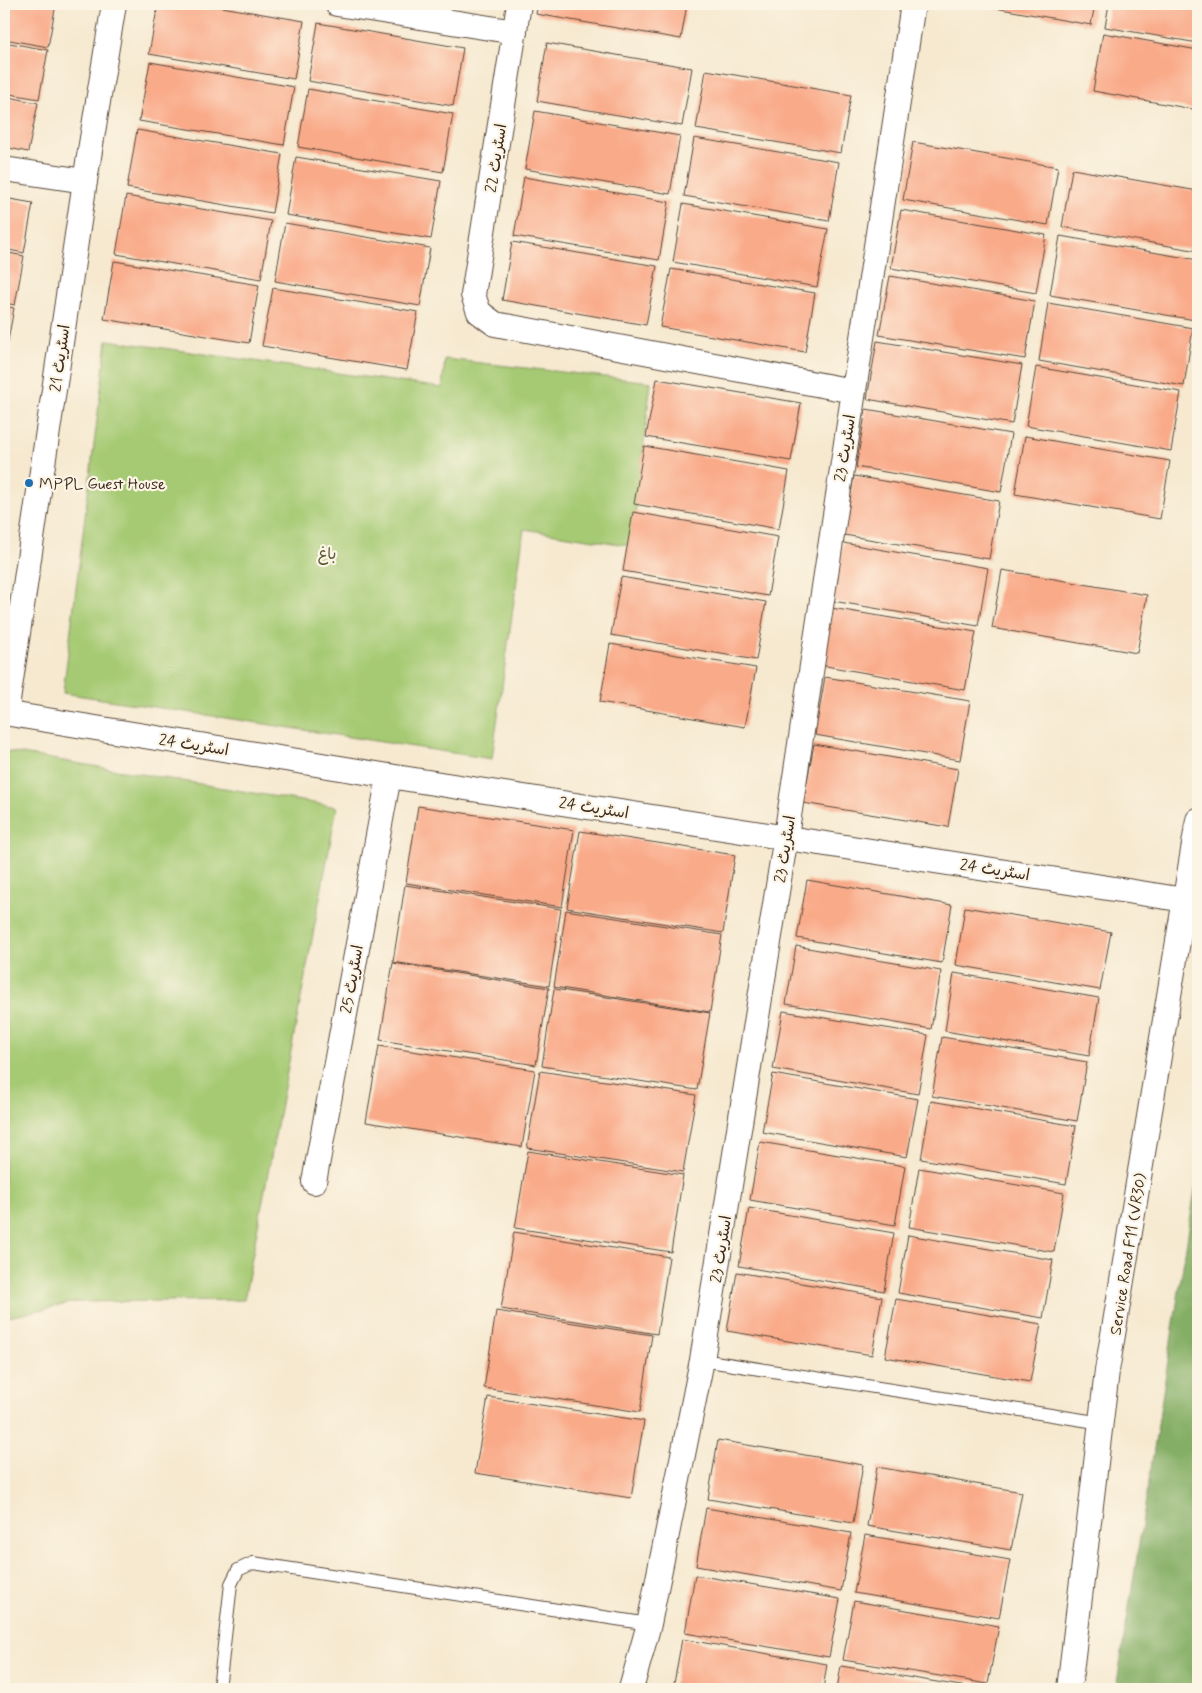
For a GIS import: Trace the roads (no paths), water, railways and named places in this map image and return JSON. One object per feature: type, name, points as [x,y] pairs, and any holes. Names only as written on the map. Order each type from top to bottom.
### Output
[{"type":"street","name":"اسٹریٹ 21","points":[[5,713],[85,181],[114,4]]},
{"type":"street","points":[[337,4],[515,32]]},
{"type":"street","name":"اسٹریٹ 22","points":[[519,4],[473,295],[479,312],[495,324],[853,391]]},
{"type":"street","name":"اسٹریٹ 23","points":[[631,1689],[650,1624],[702,1360],[786,836],[913,4]]},
{"type":"street","points":[[4,169],[85,181]]},
{"type":"street","name":"اسٹریٹ 24","points":[[5,713],[389,776],[786,836],[1185,900]]},
{"type":"street","name":"اسٹریٹ 25","points":[[314,1182],[389,776]]},
{"type":"street","name":"Service Road F11 (VR30)","points":[[1069,1689],[1107,1371],[1198,820]]},
{"type":"lane","points":[[702,1360],[1102,1423]]},
{"type":"lane","points":[[219,1689],[231,1584],[238,1570],[252,1563],[650,1624]]},
{"type":"place","name":"MPPL Guest House","points":[[29,483]]},
{"type":"park label","name":"باغ","points":[[327,553]]}]
